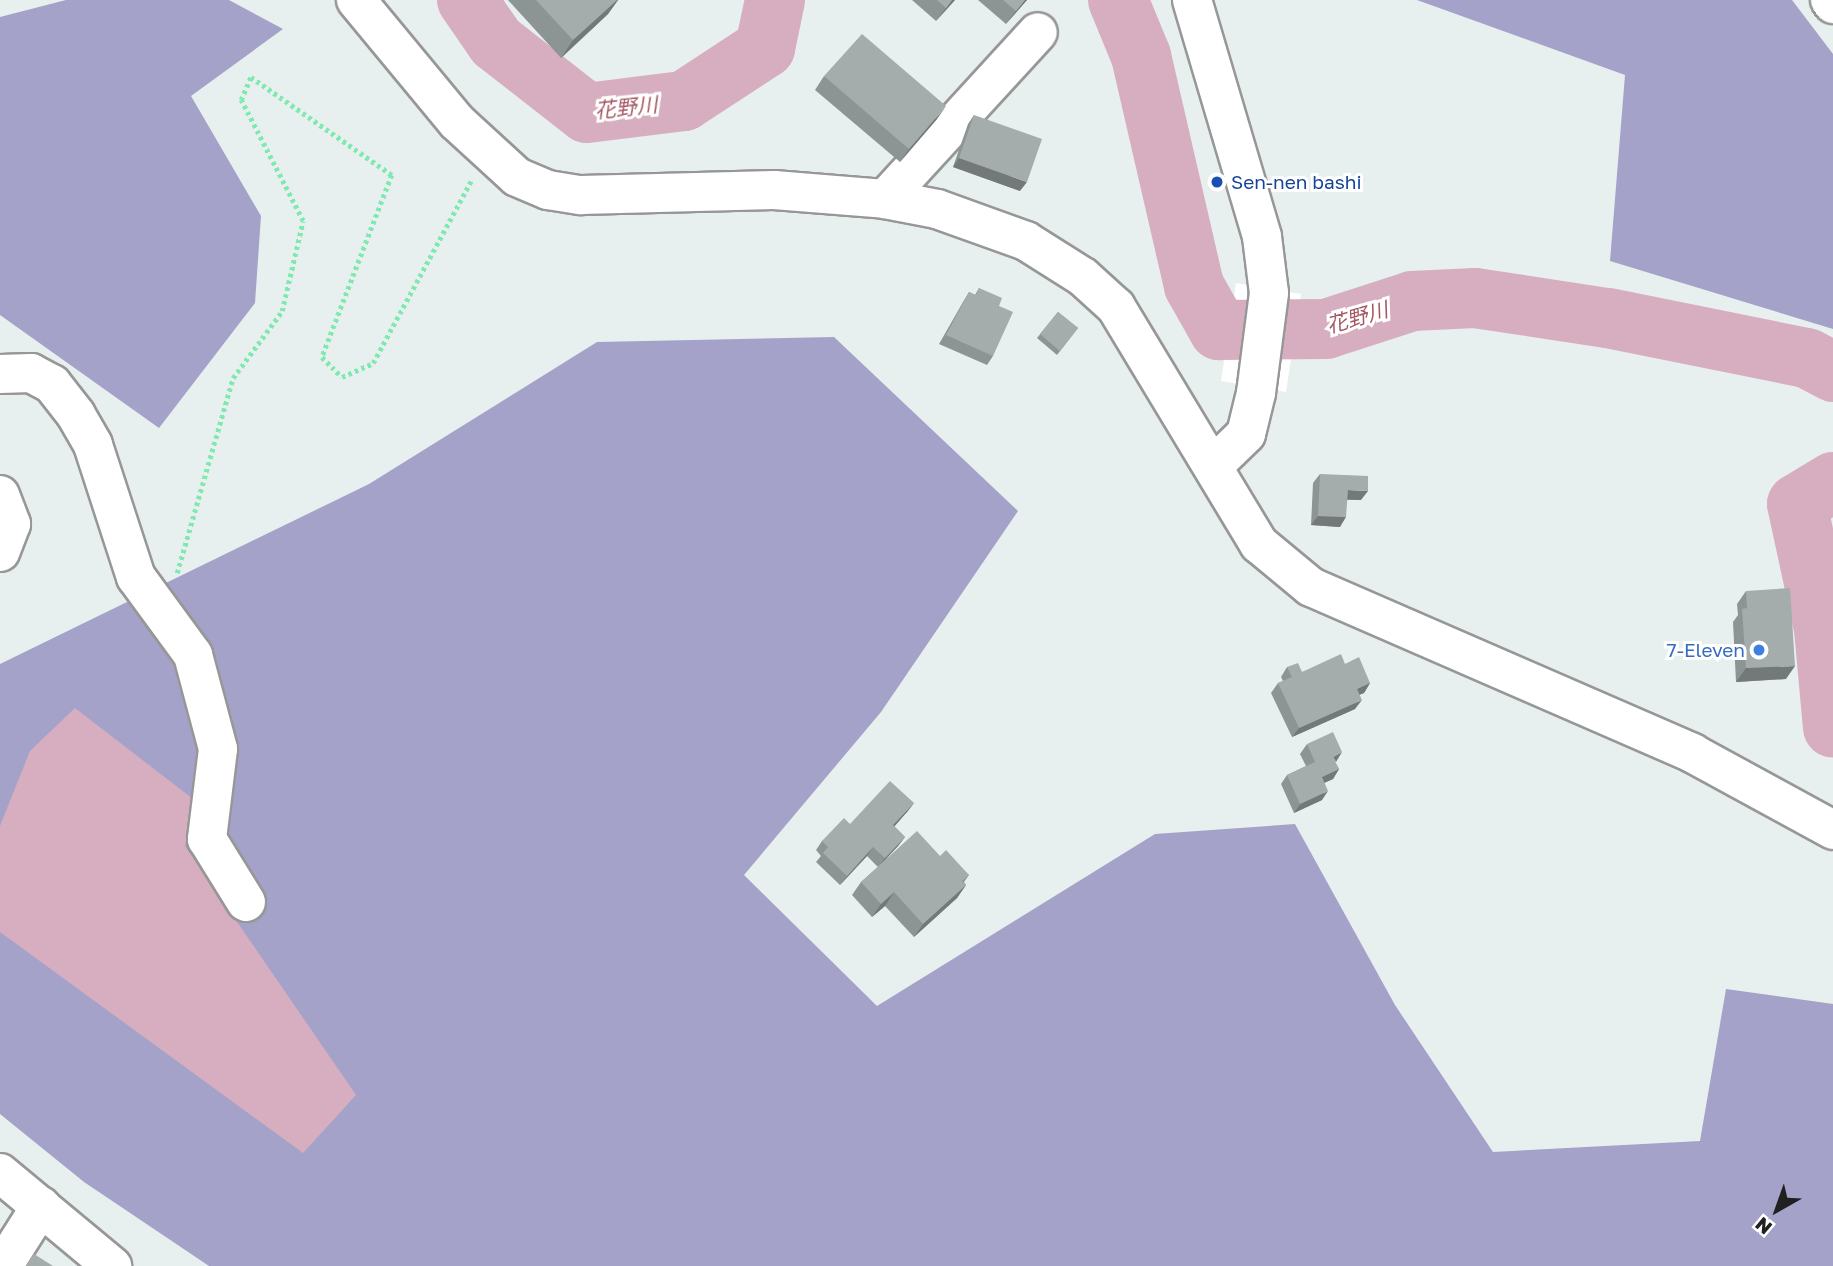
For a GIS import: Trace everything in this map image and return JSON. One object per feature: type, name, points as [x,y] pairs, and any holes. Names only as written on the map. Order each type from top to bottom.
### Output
[{"type":"street","points":[[356,0],[487,152],[517,177],[548,190],[581,195],[774,190],[885,199],[985,224],[1026,241],[1083,277],[1116,307],[1214,465],[1259,544],[1311,587],[1692,753],[1833,830]]},
{"type":"street","points":[[1192,0],[1262,237],[1269,293],[1256,393],[1245,434],[1214,465]]},
{"type":"street","points":[[885,199],[1038,32]]},
{"type":"street","points":[[0,374],[32,373],[52,384],[76,415],[93,445],[136,577],[193,655],[218,749],[207,839],[246,902]]},
{"type":"street","points":[[0,495],[10,524],[0,552]]},
{"type":"street","points":[[0,1173],[112,1266]]},
{"type":"street","points":[[3,1266],[41,1206]]},
{"type":"path","points":[[164,614],[233,379],[282,311],[303,221],[241,100],[251,77],[392,175],[322,357],[342,377],[373,363],[487,152]]},
{"type":"shaded area","points":[[66,0],[229,0],[283,29],[191,96],[261,216],[255,303],[159,428],[0,315],[0,17]]},
{"type":"shaded area","points":[[1417,0],[1792,0],[1833,54],[1833,329],[1610,261],[1625,75]]},
{"type":"shaded area","points":[[834,337],[1018,511],[881,712],[744,875],[877,1006],[1155,834],[1295,824],[1395,1005],[1493,1152],[1700,1141],[1726,989],[1833,1004],[1833,1266],[209,1266],[84,1182],[0,1114],[0,664],[369,484],[597,342]]},
{"type":"shaded area","points":[[75,708],[193,799],[185,846],[356,1095],[303,1153],[0,932],[0,826],[30,751]]},
{"type":"pier","points":[[1236,283],[1301,294],[1286,392],[1221,381]]},
{"type":"building","points":[[536,0],[617,0],[573,40]]},
{"type":"building","points":[[937,0],[952,0],[946,8]]},
{"type":"building","points":[[1003,0],[1025,0],[1016,11]]},
{"type":"building","points":[[862,34],[946,106],[909,149],[824,76]]},
{"type":"building","points":[[974,115],[1042,139],[1027,182],[959,158]]},
{"type":"building","points":[[979,288],[1002,298],[999,306],[1013,312],[993,356],[946,335],[969,292],[976,295]]},
{"type":"building","points":[[1058,312],[1078,328],[1060,351],[1040,334]]},
{"type":"building","points":[[1320,474],[1368,476],[1368,491],[1348,490],[1346,517],[1318,516]]},
{"type":"building","name":"7-Eleven","points":[[1790,588],[1795,666],[1746,668],[1742,609],[1747,608],[1746,591]]},
{"type":"building","points":[[1341,654],[1345,664],[1359,657],[1370,683],[1357,689],[1362,700],[1299,728],[1278,683],[1292,677],[1287,667],[1298,663],[1302,672]]},
{"type":"building","points":[[1333,732],[1342,752],[1333,757],[1339,769],[1322,777],[1328,791],[1300,804],[1287,775],[1315,762],[1307,744]]},
{"type":"building","points":[[890,781],[914,803],[893,825],[905,837],[885,858],[873,847],[847,876],[823,853],[828,847],[822,841],[844,818],[850,824]]},
{"type":"building","points":[[917,831],[940,856],[946,850],[969,875],[962,881],[966,885],[923,924],[894,892],[881,904],[861,882]]},
{"type":"building","points":[[34,1254],[53,1266],[26,1266]]},
{"type":"waterway","name":"花野川","points":[[467,0],[496,42],[587,113],[684,101],[765,48],[775,0]]},
{"type":"waterway","name":"花野川","points":[[1118,0],[1141,56],[1194,286],[1219,330],[1326,329],[1412,301],[1475,298],[1608,318],[1807,358],[1833,372]]},
{"type":"waterway","name":"花野川","points":[[1833,482],[1797,504],[1824,629],[1833,728]]},
{"type":"place","name":"Sen-nen bashi","points":[[1217,182]]},
{"type":"place","name":"7-Eleven","points":[[1759,650]]}]
